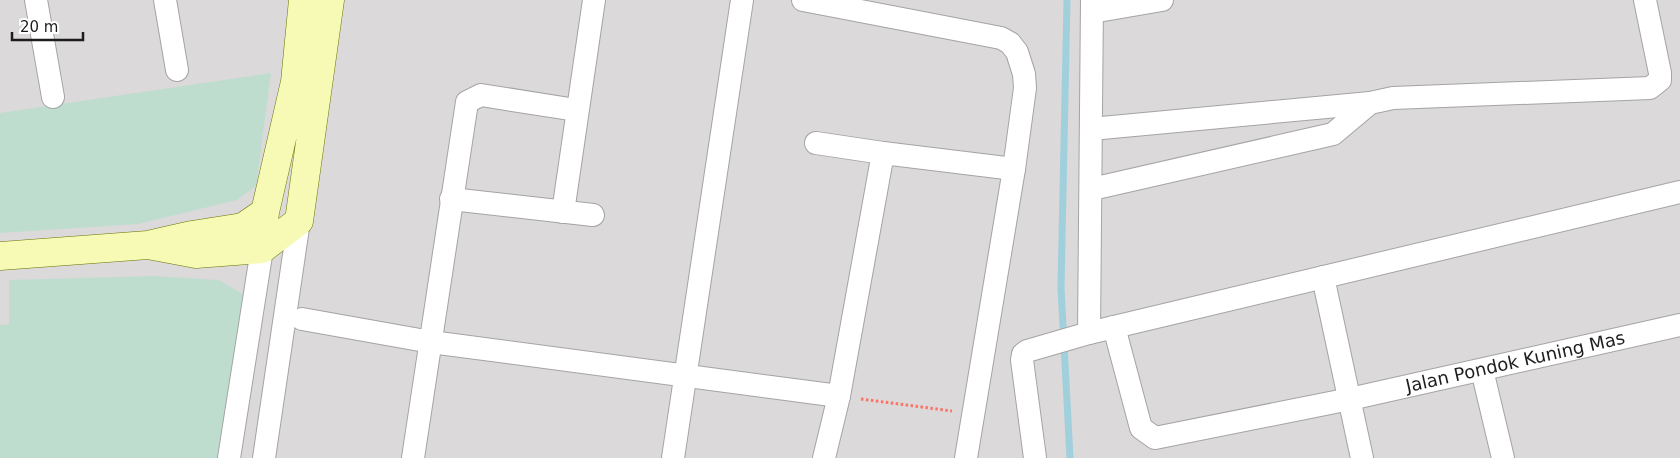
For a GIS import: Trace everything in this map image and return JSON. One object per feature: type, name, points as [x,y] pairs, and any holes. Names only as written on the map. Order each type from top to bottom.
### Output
[{"type":"street","points":[[36,0],[53,97]]},
{"type":"street","points":[[164,0],[177,70]]},
{"type":"street","points":[[229,458],[262,249],[265,212],[295,82],[303,0]]},
{"type":"street","points":[[264,458],[330,0]]},
{"type":"street","points":[[563,212],[576,110],[594,0]]},
{"type":"street","points":[[673,458],[742,0]]},
{"type":"street","points":[[803,0],[1001,38],[1010,43],[1021,63],[1025,88],[1014,169],[966,458]]},
{"type":"street","points":[[1079,335],[1092,189],[1092,6],[1162,0]]},
{"type":"street","points":[[1091,129],[1370,103],[1393,98],[1650,88],[1656,85],[1660,73],[1645,0]]},
{"type":"street","points":[[412,458],[467,102],[472,97],[481,95],[576,110]]},
{"type":"street","points":[[1092,189],[1333,134],[1346,126],[1370,103]]},
{"type":"street","points":[[816,144],[1014,169]]},
{"type":"street","points":[[824,458],[838,396],[883,153]]},
{"type":"street","points":[[1035,458],[1022,356],[1026,351],[1079,335],[1680,192]]},
{"type":"street","points":[[451,199],[593,215]]},
{"type":"street","points":[[0,256],[148,246],[192,235],[243,227],[265,212]]},
{"type":"street","points":[[148,246],[196,254],[262,249],[299,221]]},
{"type":"street","points":[[1323,277],[1362,458]]},
{"type":"street","points":[[302,319],[431,342],[838,396]]},
{"type":"street","name":"Jalan Pondok Kuning Mas","points":[[1114,327],[1141,428],[1155,438],[1350,399],[1680,325]]},
{"type":"street","points":[[1482,370],[1503,458]]},
{"type":"path","points":[[838,396],[972,414]]},
{"type":"shaded area","points":[[0,0],[1680,0],[1680,458],[0,458]]},
{"type":"green space","points":[[271,73],[256,186],[237,200],[138,224],[0,233],[0,113]]},
{"type":"green space","points":[[153,276],[219,280],[251,299],[230,458],[0,458],[0,325],[9,324],[9,280]]},
{"type":"waterway","points":[[1067,0],[1061,288],[1070,458]]}]
